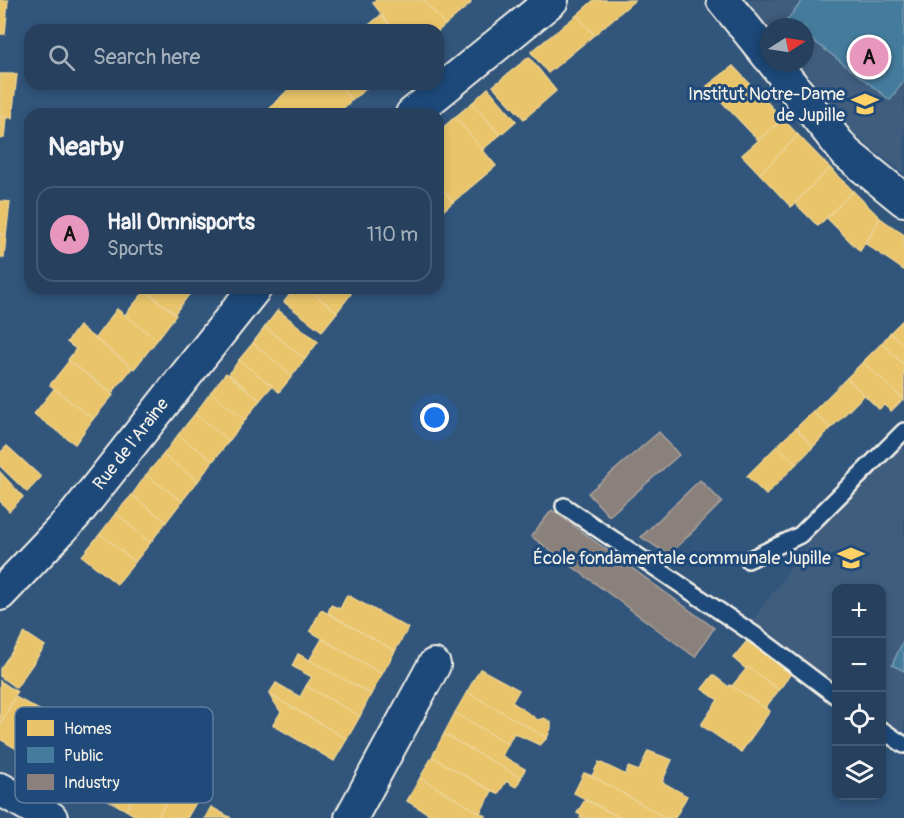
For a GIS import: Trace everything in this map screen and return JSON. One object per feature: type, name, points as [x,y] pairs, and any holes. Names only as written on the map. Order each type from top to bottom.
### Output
[{"type":"street","points":[[444,88],[552,0]]},
{"type":"street","points":[[723,0],[760,46]]},
{"type":"street","points":[[781,72],[846,153],[904,200]]},
{"type":"street","points":[[419,108],[441,90]]},
{"type":"street","name":"Rue de l'Araine","points":[[0,594],[75,515],[250,294]]},
{"type":"street","points":[[351,818],[434,665]]},
{"type":"street","points":[[0,789],[15,798]]},
{"type":"street","points":[[25,803],[51,818]]},
{"type":"lane","points":[[748,560],[800,536],[904,431]]},
{"type":"lane","points":[[564,506],[755,635],[832,692]]},
{"type":"lane","points":[[886,733],[904,745]]},
{"type":"shaded area","name":"Institut Notre-Dame de Jupille","points":[[748,0],[904,0],[904,173],[855,135],[795,72],[814,72],[814,18],[761,18]]},
{"type":"shaded area","name":"École fondamentale communale Jupille","points":[[904,444],[904,732],[886,719],[886,584],[832,584],[832,680],[752,621],[820,528]]},
{"type":"building: Homes","points":[[0,0],[8,0],[5,34],[0,34]]},
{"type":"building: Homes","points":[[376,0],[424,0],[445,25],[389,24],[373,3]]},
{"type":"building: Homes","points":[[424,0],[469,0],[471,3],[445,25]]},
{"type":"building: Homes","points":[[594,0],[635,0],[594,35],[577,15]]},
{"type":"building: Homes","points":[[381,15],[389,24],[370,24]]},
{"type":"building: Homes","points":[[577,15],[594,35],[548,73],[531,52]]},
{"type":"building: Homes","points":[[529,57],[556,91],[524,119],[493,86]]},
{"type":"building: Homes","points":[[733,66],[783,119],[758,140],[707,86]]},
{"type":"building: Homes","points":[[0,74],[17,74],[12,118],[0,117]]},
{"type":"building: Homes","points":[[488,88],[516,121],[500,135],[472,103]]},
{"type":"building: Homes","points":[[288,90],[343,90],[352,100],[343,108],[270,108]]},
{"type":"building: Homes","points":[[343,90],[364,90],[352,100]]},
{"type":"building: Homes","points":[[472,103],[500,135],[482,150],[455,117]]},
{"type":"building: Homes","points":[[0,117],[6,118],[4,138],[0,139]]},
{"type":"building: Homes","points":[[455,117],[496,166],[453,202],[444,191],[444,127]]},
{"type":"building: Homes","points":[[783,119],[798,135],[760,174],[742,155]]},
{"type":"building: Homes","points":[[798,135],[830,168],[791,207],[760,174]]},
{"type":"building: Homes","points":[[830,168],[853,191],[818,226],[795,203]]},
{"type":"building: Homes","points":[[444,191],[453,202],[444,210]]},
{"type":"building: Homes","points":[[853,191],[880,218],[860,251],[827,218]]},
{"type":"building: Homes","points":[[0,201],[10,202],[6,235],[0,234]]},
{"type":"building: Homes","points":[[880,218],[904,235],[904,270],[866,244]]},
{"type":"building: Homes","points":[[0,234],[6,235],[4,258],[0,257]]},
{"type":"building: Homes","points":[[142,294],[149,294],[176,315],[157,340],[125,315]]},
{"type":"building: Homes","points":[[149,294],[189,294],[175,313]]},
{"type":"building: Homes","points":[[290,294],[314,294],[337,312],[322,331],[284,302]]},
{"type":"building: Homes","points":[[314,294],[351,294],[337,312]]},
{"type":"building: Homes","points":[[117,309],[157,340],[134,369],[95,338]]},
{"type":"building: Homes","points":[[278,310],[318,342],[305,359],[265,327]]},
{"type":"building: Homes","points":[[904,319],[904,344],[890,333]]},
{"type":"building: Homes","points":[[79,326],[132,368],[112,393],[68,360],[76,349],[67,342]]},
{"type":"building: Homes","points":[[265,327],[305,359],[292,376],[253,343]]},
{"type":"building: Homes","points":[[890,333],[904,344],[904,365],[882,343]]},
{"type":"building: Homes","points":[[253,343],[292,376],[279,392],[239,360]]},
{"type":"building: Homes","points":[[882,343],[904,365],[904,400],[863,362]]},
{"type":"building: Homes","points":[[239,360],[272,386],[260,400],[229,374]]},
{"type":"building: Homes","points":[[69,361],[113,395],[93,419],[50,385]]},
{"type":"building: Homes","points":[[863,362],[903,399],[891,411],[884,405],[879,409],[847,378]]},
{"type":"building: Homes","points":[[226,373],[260,400],[245,420],[211,392]]},
{"type":"building: Homes","points":[[847,378],[864,395],[831,428],[813,412]]},
{"type":"building: Homes","points":[[54,389],[93,419],[75,444],[34,414]]},
{"type":"building: Homes","points":[[211,392],[245,420],[229,441],[195,414]]},
{"type":"building: Homes","points":[[813,412],[831,428],[813,447],[796,428]]},
{"type":"building: Homes","points":[[195,414],[229,441],[213,461],[178,435]]},
{"type":"building: Homes","points":[[796,428],[813,447],[796,464],[777,446]]},
{"type":"building: Homes","points":[[178,435],[213,461],[198,481],[163,455]]},
{"type":"building: Homes","points":[[7,446],[41,477],[27,492],[0,466],[0,453]]},
{"type":"building: Homes","points":[[777,446],[796,464],[766,495],[747,476]]},
{"type":"building: Homes","points":[[163,455],[198,481],[182,501],[146,475]]},
{"type":"building: Homes","points":[[0,472],[23,497],[9,511],[0,501]]},
{"type":"building: Homes","points":[[146,475],[182,501],[166,522],[132,495]]},
{"type":"building: Homes","points":[[132,495],[166,522],[150,543],[116,513]]},
{"type":"building: Homes","points":[[116,513],[150,543],[135,562],[100,534]]},
{"type":"building: Homes","points":[[100,534],[135,562],[117,584],[82,556]]},
{"type":"building: Homes","points":[[347,595],[408,628],[395,651],[328,613],[331,605],[340,609]]},
{"type":"building: Homes","points":[[321,610],[395,651],[382,674],[310,631]]},
{"type":"building: Homes","points":[[25,633],[45,646],[16,688],[0,676],[0,669]]},
{"type":"building: Homes","points":[[322,639],[382,674],[371,694],[309,661]]},
{"type":"building: Homes","points":[[748,640],[792,672],[779,690],[733,658]]},
{"type":"building: Homes","points":[[298,654],[371,694],[360,716],[306,686],[312,677],[292,666]]},
{"type":"building: Homes","points":[[748,667],[779,690],[765,708],[732,686]]},
{"type":"building: Homes","points":[[480,669],[519,690],[512,702],[538,720],[544,718],[551,722],[547,738],[467,692]]},
{"type":"building: Homes","points":[[713,675],[770,711],[741,752],[701,725],[718,700],[702,689]]},
{"type":"building: Homes","points":[[0,681],[17,692],[0,725]]},
{"type":"building: Homes","points":[[276,683],[300,697],[306,686],[360,716],[347,739],[269,694]]},
{"type":"building: Homes","points":[[467,692],[547,738],[540,745],[514,733],[508,744],[455,713]]},
{"type":"building: Homes","points":[[269,694],[347,739],[334,761],[273,725],[281,712]]},
{"type":"building: Homes","points":[[15,697],[34,707],[15,707],[15,748],[0,739],[0,725]]},
{"type":"building: Homes","points":[[455,713],[508,744],[502,756],[525,769],[521,778],[444,734]]},
{"type":"building: Homes","points":[[444,734],[521,778],[516,787],[506,781],[498,794],[432,757]]},
{"type":"building: Homes","points":[[648,751],[672,760],[662,782],[687,796],[675,818],[666,818],[592,776],[599,762],[626,775],[628,767],[639,771]]},
{"type":"building: Homes","points":[[432,757],[492,791],[480,813],[420,778]]},
{"type":"building: Homes","points":[[584,773],[666,818],[621,818],[574,793]]},
{"type":"building: Homes","points":[[420,778],[486,816],[484,818],[436,818],[407,801]]},
{"type":"building: Homes","points":[[585,800],[621,818],[580,818],[582,816],[577,813]]},
{"type":"building: Homes","points":[[114,803],[130,803],[126,810]]},
{"type":"building: Homes","points":[[130,803],[166,803],[157,818],[139,818],[126,810]]},
{"type":"building: Homes","points":[[166,803],[196,803],[187,818],[157,818]]},
{"type":"building: Homes","points":[[211,807],[231,818],[205,818]]},
{"type":"building: Public","points":[[803,0],[904,0],[904,80],[890,100],[814,41],[814,18],[789,18]]},
{"type":"building: Public","points":[[904,639],[904,671],[892,665]]},
{"type":"building: Industry","points":[[659,432],[679,455],[609,516],[588,493]]},
{"type":"building: Industry","points":[[700,480],[722,502],[669,555],[641,537]]},
{"type":"building: Industry","points":[[552,510],[714,628],[695,657],[531,536]]},
{"type":"place","name":"Hall Omnisports","points":[[869,57]]},
{"type":"place","name":"Institut Notre-Dame de Jupille","points":[[865,104]]},
{"type":"place","name":"École fondamentale communale Jupille","points":[[851,558]]}]
